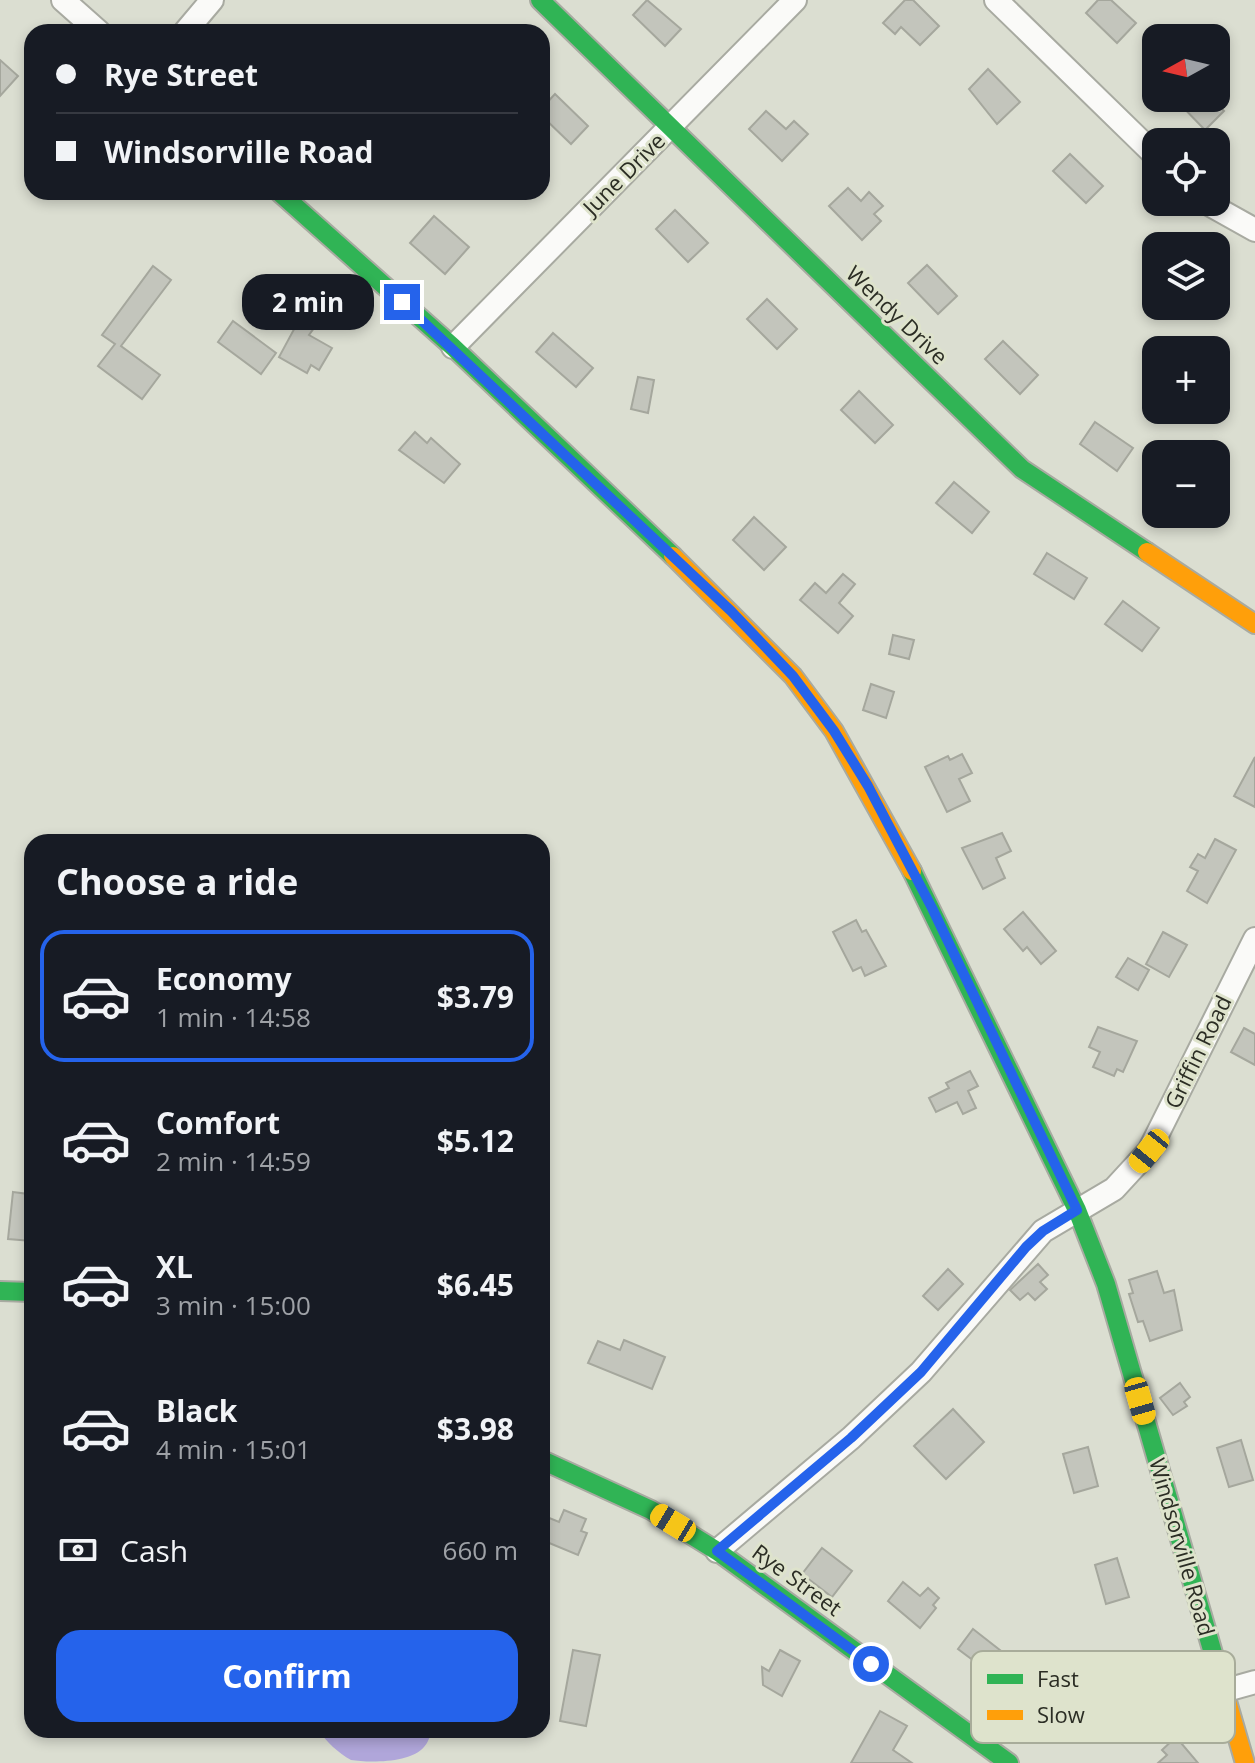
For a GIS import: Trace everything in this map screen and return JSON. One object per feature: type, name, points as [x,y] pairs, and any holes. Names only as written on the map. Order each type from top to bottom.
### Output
[{"type":"street","points":[[63,0],[90,24]]},
{"type":"street","points":[[192,24],[212,0]]},
{"type":"street","name":"Wendy Drive","points":[[540,0],[1022,469],[1255,624]]},
{"type":"street","name":"June Drive","points":[[453,347],[795,0]]},
{"type":"street","points":[[996,0],[1142,142]]},
{"type":"street","name":"Windsorville Road","points":[[288,200],[453,347],[731,611],[793,676],[834,731],[868,786],[932,908],[1077,1210],[1106,1284],[1212,1651]]},
{"type":"street","points":[[1230,216],[1255,230]]},
{"type":"street","name":"Griffin Road","points":[[717,1551],[851,1438],[921,1372],[1043,1231],[1114,1189],[1149,1151],[1255,939]]},
{"type":"street","points":[[0,1291],[24,1292]]},
{"type":"street","name":"Rye Street","points":[[550,1464],[651,1510],[717,1551],[971,1735]]},
{"type":"street","points":[[1235,1688],[1255,1682]]},
{"type":"street","name":"Windsorville Road","points":[[1235,1730],[1245,1763]]},
{"type":"street","name":"Rye Street","points":[[981,1743],[1009,1763]]},
{"type":"shaded area","points":[[325,1738],[429,1738],[418,1752],[389,1761],[351,1760]]},
{"type":"building","points":[[647,0],[681,29],[665,46],[633,15]]},
{"type":"building","points":[[905,0],[913,0],[939,26],[920,45],[901,27],[895,34],[883,23]]},
{"type":"building","points":[[1098,0],[1111,0],[1136,23],[1117,43],[1086,13]]},
{"type":"building","points":[[0,60],[18,76],[0,96]]},
{"type":"building","points":[[988,69],[1020,102],[997,124],[969,89]]},
{"type":"building","points":[[555,94],[588,126],[571,144],[550,124],[550,99]]},
{"type":"building","points":[[766,111],[786,129],[794,121],[808,134],[782,161],[749,129]]},
{"type":"building","points":[[1188,112],[1223,112],[1207,128],[1203,128]]},
{"type":"building","points":[[1070,154],[1103,186],[1086,203],[1053,171]]},
{"type":"building","points":[[848,188],[861,201],[869,192],[883,206],[874,214],[881,221],[862,240],[829,206]]},
{"type":"building","points":[[675,210],[708,243],[688,262],[656,229]]},
{"type":"building","points":[[434,216],[469,247],[445,274],[410,243]]},
{"type":"building","points":[[927,265],[957,296],[938,314],[908,283]]},
{"type":"building","points":[[153,266],[171,280],[121,346],[160,375],[142,399],[98,366],[115,344],[102,335]]},
{"type":"building","points":[[767,299],[797,329],[777,349],[747,319]]},
{"type":"building","points":[[299,320],[314,328],[309,335],[332,348],[319,370],[311,365],[307,373],[279,357]]},
{"type":"building","points":[[233,321],[276,353],[261,374],[218,342]]},
{"type":"building","points":[[553,333],[593,368],[576,387],[536,352]]},
{"type":"building","points":[[1003,341],[1038,375],[1020,394],[985,359]]},
{"type":"building","points":[[638,377],[654,380],[648,413],[631,409]]},
{"type":"building","points":[[859,391],[893,425],[875,443],[841,410]]},
{"type":"building","points":[[1095,422],[1133,448],[1117,471],[1080,444]]},
{"type":"building","points":[[415,432],[427,443],[431,438],[460,464],[444,483],[399,450]]},
{"type":"building","points":[[954,482],[989,512],[972,533],[936,503]]},
{"type":"building","points":[[754,517],[786,547],[764,570],[733,540]]},
{"type":"building","points":[[1047,553],[1087,578],[1074,599],[1034,574]]},
{"type":"building","points":[[843,574],[855,584],[839,603],[853,616],[838,633],[800,600],[815,583],[826,593]]},
{"type":"building","points":[[1123,601],[1159,628],[1142,651],[1105,624]]},
{"type":"building","points":[[893,635],[914,640],[909,659],[889,654]]},
{"type":"building","points":[[871,684],[894,692],[886,718],[863,710]]},
{"type":"building","points":[[962,754],[972,773],[959,779],[970,801],[947,812],[925,767],[948,756],[950,760]]},
{"type":"building","points":[[1255,757],[1255,807],[1234,796]]},
{"type":"building","points":[[1002,833],[1011,851],[996,858],[1005,878],[983,889],[962,848]]},
{"type":"building","points":[[1215,839],[1236,850],[1207,903],[1187,891],[1198,871],[1190,867],[1198,854],[1205,858]]},
{"type":"building","points":[[1023,912],[1056,951],[1041,964],[1027,947],[1023,951],[1004,929]]},
{"type":"building","points":[[856,920],[862,932],[866,930],[886,966],[865,976],[861,967],[853,971],[833,932]]},
{"type":"building","points":[[1163,932],[1187,945],[1169,977],[1146,964]]},
{"type":"building","points":[[1128,958],[1149,970],[1138,990],[1116,977]]},
{"type":"building","points":[[1098,1027],[1137,1041],[1123,1072],[1117,1069],[1114,1076],[1093,1067],[1100,1052],[1089,1047]]},
{"type":"building","points":[[1244,1028],[1255,1034],[1255,1065],[1231,1052]]},
{"type":"building","points":[[970,1071],[978,1086],[968,1091],[976,1108],[963,1114],[957,1102],[936,1112],[929,1098],[949,1088],[946,1083]]},
{"type":"building","points":[[13,1192],[24,1193],[24,1240],[8,1239]]},
{"type":"building","points":[[1038,1264],[1048,1275],[1040,1282],[1047,1289],[1035,1300],[1028,1293],[1020,1300],[1010,1290]]},
{"type":"building","points":[[948,1269],[963,1284],[938,1310],[923,1296]]},
{"type":"building","points":[[1157,1271],[1164,1293],[1174,1290],[1182,1330],[1150,1341],[1143,1321],[1138,1322],[1129,1294],[1133,1293],[1129,1280]]},
{"type":"building","points":[[624,1340],[665,1357],[652,1389],[588,1363],[598,1341],[620,1350]]},
{"type":"building","points":[[1180,1383],[1190,1397],[1184,1402],[1187,1406],[1173,1415],[1160,1398]]},
{"type":"building","points":[[953,1409],[984,1442],[946,1479],[914,1446]]},
{"type":"building","points":[[1241,1440],[1253,1480],[1229,1487],[1217,1448]]},
{"type":"building","points":[[1088,1447],[1098,1486],[1074,1493],[1063,1454]]},
{"type":"building","points":[[564,1510],[586,1519],[581,1531],[587,1533],[578,1555],[550,1543],[550,1518],[559,1522]]},
{"type":"building","points":[[822,1548],[852,1571],[832,1597],[802,1574]]},
{"type":"building","points":[[1117,1558],[1129,1597],[1106,1604],[1095,1565]]},
{"type":"building","points":[[903,1582],[920,1596],[928,1588],[939,1598],[933,1605],[936,1608],[920,1628],[888,1601]]},
{"type":"building","points":[[973,1629],[1001,1651],[971,1651],[971,1659],[958,1649]]},
{"type":"building","points":[[573,1650],[600,1655],[586,1726],[560,1721]]},
{"type":"building","points":[[780,1650],[800,1661],[782,1696],[763,1685],[762,1667],[769,1671]]},
{"type":"building","points":[[880,1711],[907,1726],[893,1750],[912,1763],[851,1763]]},
{"type":"building","points":[[1170,1743],[1181,1743],[1198,1763],[1158,1763],[1167,1755],[1162,1750]]},
{"type":"traffic: fast","points":[[540,0],[1022,469],[1147,552]]},
{"type":"traffic: fast","points":[[288,200],[453,347],[673,556]]},
{"type":"traffic: fast","points":[[912,871],[1077,1210],[1106,1284],[1212,1651]]},
{"type":"traffic: fast","points":[[0,1291],[24,1292]]},
{"type":"traffic: fast","points":[[550,1464],[651,1510],[717,1551],[971,1735]]},
{"type":"traffic: fast","points":[[981,1743],[1009,1763]]},
{"type":"traffic: slow","points":[[1147,552],[1255,624]]},
{"type":"traffic: slow","points":[[673,556],[793,676],[834,731],[912,871]]},
{"type":"traffic: slow","points":[[1235,1729],[1245,1763]]},
{"type":"route","points":[[402,302],[731,611],[793,676],[834,731],[868,786],[932,908],[1077,1210],[1058,1220],[1026,1247],[921,1372],[851,1438],[717,1551],[871,1664]]}]
